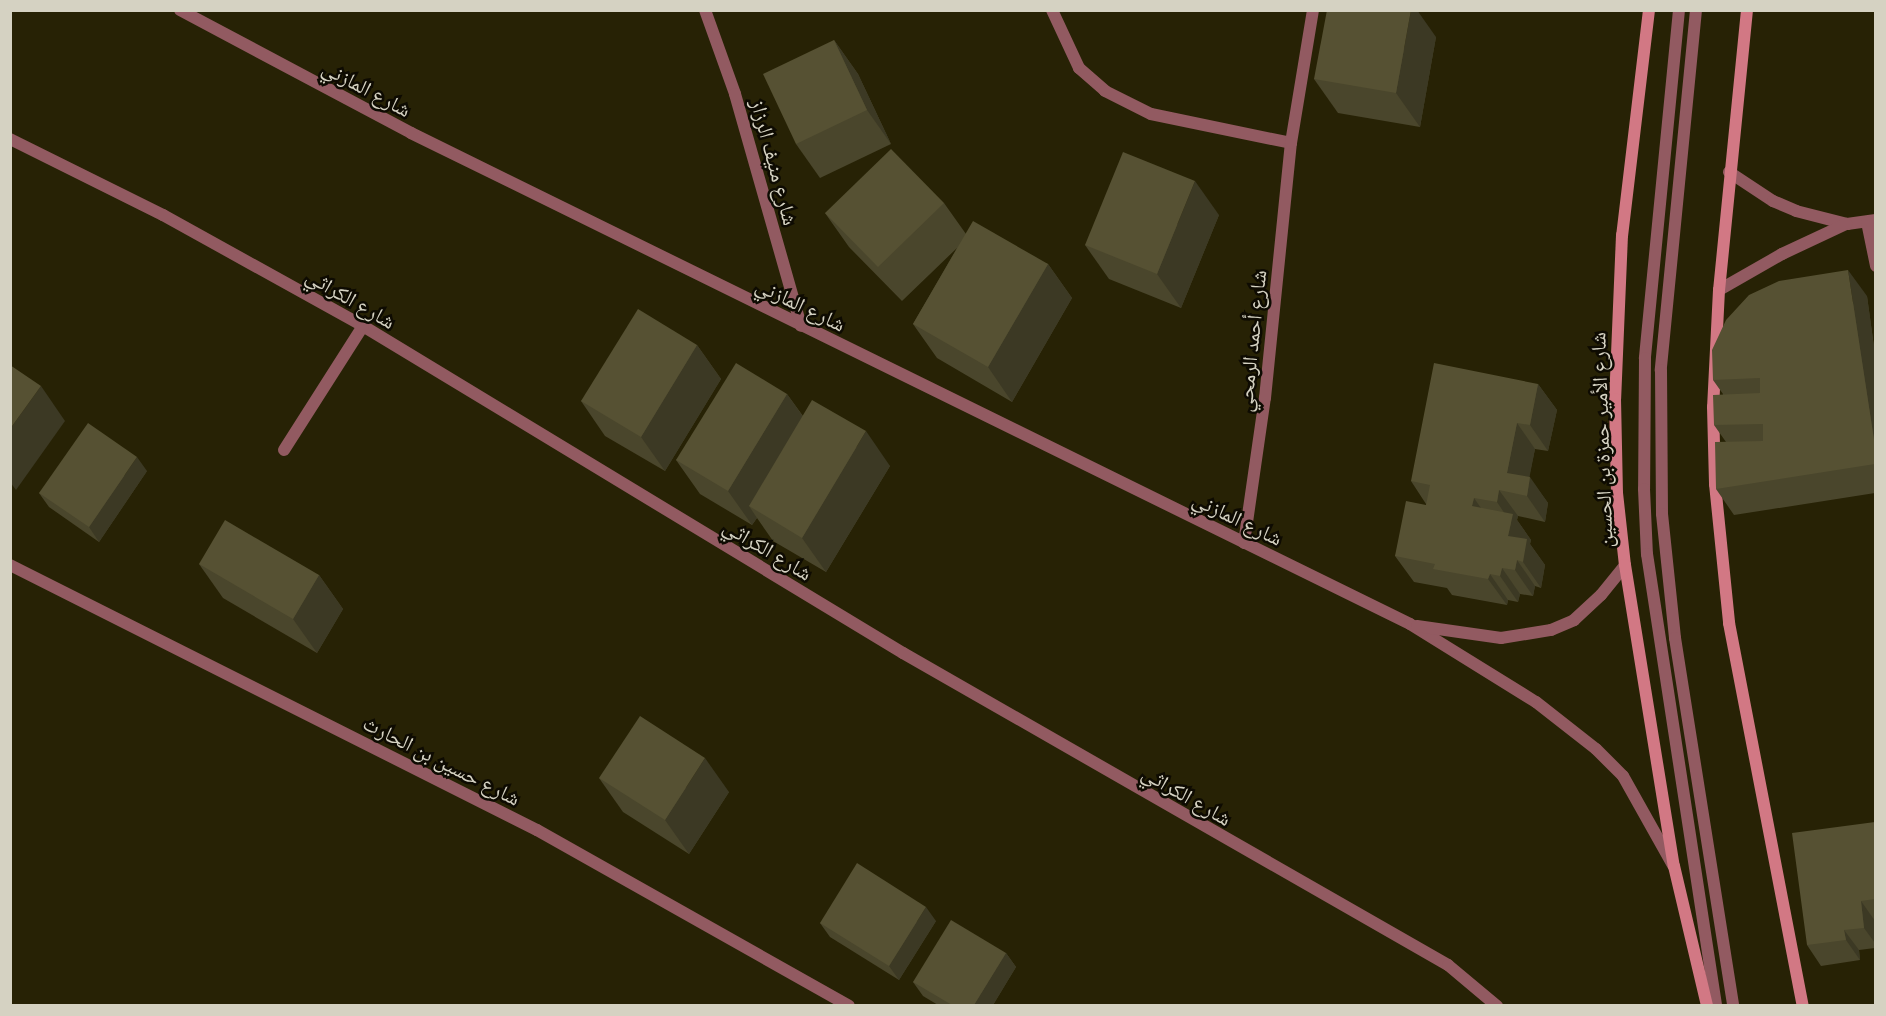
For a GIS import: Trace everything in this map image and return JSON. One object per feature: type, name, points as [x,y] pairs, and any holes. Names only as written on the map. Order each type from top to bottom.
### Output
[{"type":"main road","name":"شارع الأمير حمزة بن الحسين","points":[[1649,10],[1622,235],[1617,319],[1617,493],[1625,565],[1674,866],[1707,1005]]},
{"type":"main road","points":[[1747,10],[1729,172],[1719,290],[1713,406],[1722,563],[1740,684],[1803,1005]]},
{"type":"street","name":"شارع المازني","points":[[180,10],[411,133],[1410,624],[1536,702],[1596,749],[1623,776],[1674,866]]},
{"type":"street","name":"شارع منيف الرزاز","points":[[705,10],[735,94],[801,326]]},
{"type":"street","points":[[1052,10],[1079,68],[1105,91],[1151,114],[1291,143]]},
{"type":"street","name":"شارع أحمد الرمحي","points":[[1244,543],[1267,387],[1291,143],[1313,10]]},
{"type":"street","points":[[1679,10],[1646,347],[1644,489],[1648,566],[1716,1005]]},
{"type":"street","points":[[1696,10],[1661,370],[1661,503],[1674,628],[1733,1005]]},
{"type":"street","name":"شارع الكراثي","points":[[10,139],[163,215],[363,326],[903,653],[1448,965],[1497,1005]]},
{"type":"street","points":[[1729,172],[1781,205],[1847,224]]},
{"type":"street","points":[[1719,290],[1782,254],[1847,224],[1871,221],[1875,266]]},
{"type":"street","points":[[284,450],[363,326]]},
{"type":"street","name":"شارع حسين بن الحارث","points":[[10,565],[537,830],[849,1005]]},
{"type":"street","name":"شارع المازني","points":[[1410,624],[1500,639],[1551,630],[1574,620],[1601,595],[1625,565]]},
{"type":"building","points":[[1327,10],[1411,10],[1396,93],[1314,79]]},
{"type":"building","points":[[834,40],[867,110],[796,144],[763,74]]},
{"type":"building","points":[[891,149],[944,203],[878,267],[825,213]]},
{"type":"building","points":[[1123,152],[1195,181],[1157,274],[1085,245]]},
{"type":"building","points":[[973,221],[1048,264],[988,367],[913,324]]},
{"type":"building","points":[[1848,270],[1875,446],[1875,464],[1716,489],[1715,442],[1763,441],[1763,424],[1714,425],[1713,395],[1760,393],[1760,378],[1713,380],[1712,350],[1726,320],[1749,295],[1779,281]]},
{"type":"building","points":[[638,309],[697,345],[641,437],[581,401]]},
{"type":"building","points":[[736,363],[787,394],[728,491],[676,460]]},
{"type":"building","points":[[1434,363],[1538,384],[1530,425],[1517,423],[1507,473],[1530,477],[1527,496],[1499,490],[1497,502],[1474,498],[1472,506],[1513,514],[1508,536],[1527,539],[1523,562],[1517,560],[1515,570],[1502,568],[1500,576],[1490,574],[1488,579],[1433,569],[1435,564],[1395,556],[1406,501],[1426,505],[1430,485],[1411,481]]},
{"type":"building","points":[[10,365],[41,386],[10,429]]},
{"type":"building","points":[[812,400],[866,431],[802,538],[749,506]]},
{"type":"building","points":[[88,423],[137,457],[89,527],[39,493]]},
{"type":"building","points":[[225,520],[319,575],[293,619],[199,564]]},
{"type":"building","points":[[640,716],[705,758],[665,820],[599,778]]},
{"type":"building","points":[[1875,822],[1875,899],[1861,901],[1864,928],[1844,930],[1846,940],[1807,945],[1792,833]]},
{"type":"building","points":[[857,863],[926,907],[889,966],[820,923]]},
{"type":"building","points":[[951,920],[1006,953],[974,1005],[952,1005],[913,982]]}]
